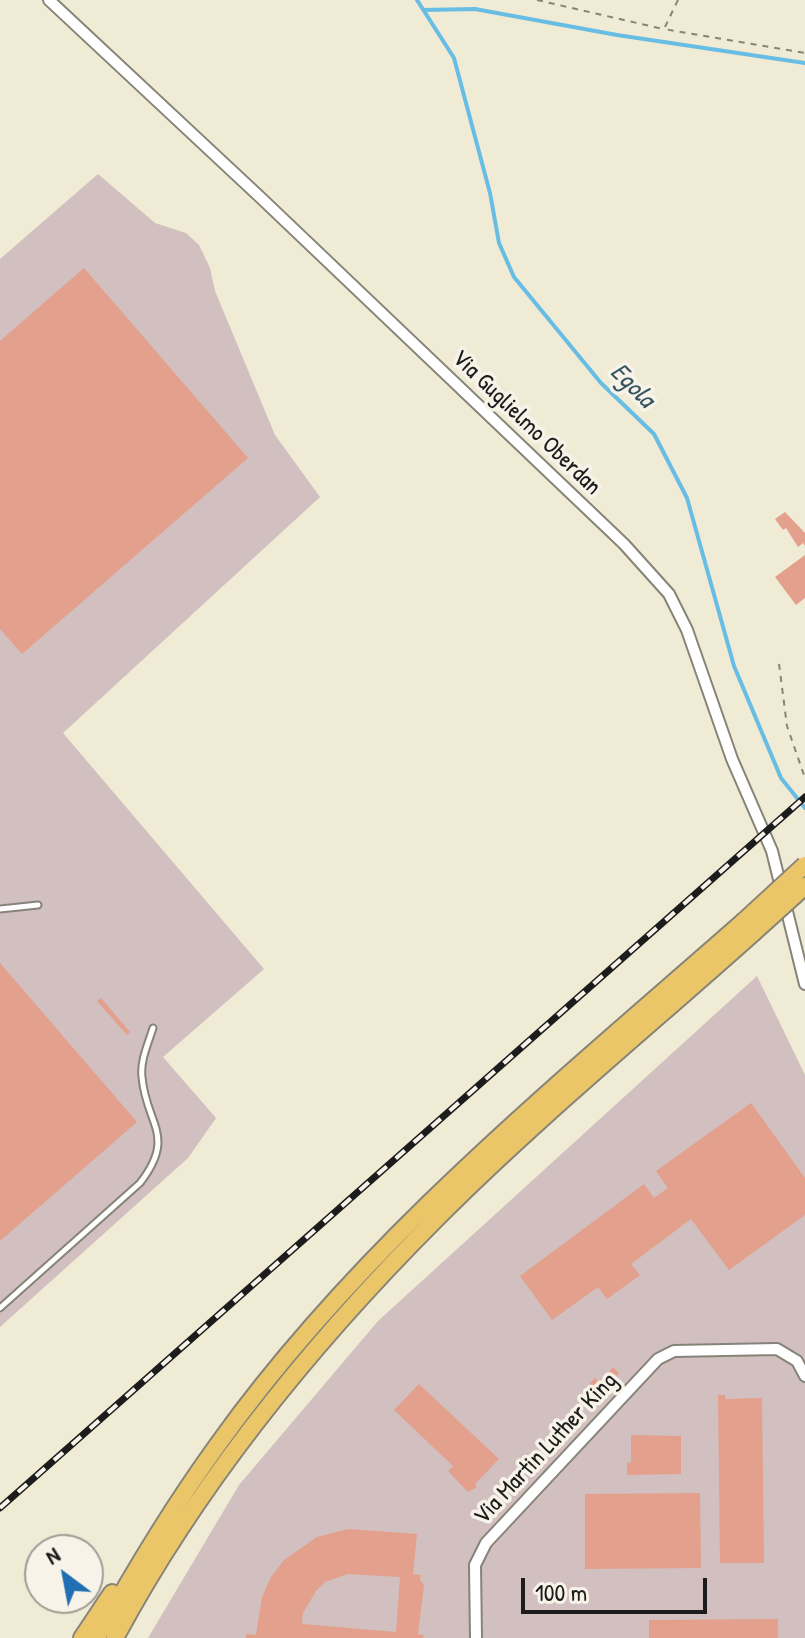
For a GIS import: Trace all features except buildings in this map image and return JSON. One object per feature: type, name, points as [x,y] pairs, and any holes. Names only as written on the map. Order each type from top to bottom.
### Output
[{"type":"highway","points":[[115,1638],[176,1535],[235,1450],[303,1363],[370,1288],[502,1156],[748,927],[805,865]]},
{"type":"highway","points":[[82,1638],[221,1441],[288,1357],[403,1231],[545,1096],[748,927],[805,886]]},
{"type":"highway","points":[[97,1638],[161,1527]]},
{"type":"street","name":"Via Guglielmo Oberdan","points":[[49,0],[607,528],[669,594],[687,630],[732,759],[772,851],[805,984]]},
{"type":"street","name":"Via Martin Luther King","points":[[476,1638],[475,1565],[486,1543],[651,1365],[674,1351],[777,1349],[797,1361],[805,1376]]},
{"type":"lane","points":[[0,909],[38,905]]},
{"type":"lane","points":[[0,1308],[140,1183],[151,1169],[159,1138],[142,1078],[143,1060],[153,1028]]},
{"type":"path","points":[[537,0],[664,29],[805,53]]},
{"type":"path","points":[[664,29],[678,0]]},
{"type":"path","points":[[779,664],[787,726],[805,778]]},
{"type":"shaded area","points":[[98,174],[155,223],[186,233],[199,245],[275,435],[320,497],[63,733],[264,969],[163,1057],[216,1118],[188,1158],[0,1327],[0,259]]},
{"type":"shaded area","points":[[757,976],[805,1075],[805,1638],[148,1638],[239,1485],[378,1321]]},
{"type":"waterway","name":"Egola","points":[[417,0],[454,58],[490,193],[499,243],[514,277],[601,383],[654,434],[687,498],[734,666],[781,778],[805,808]]},
{"type":"waterway","points":[[424,10],[475,9],[617,35],[805,63]]},
{"type":"railway","points":[[0,1508],[805,797]]}]
